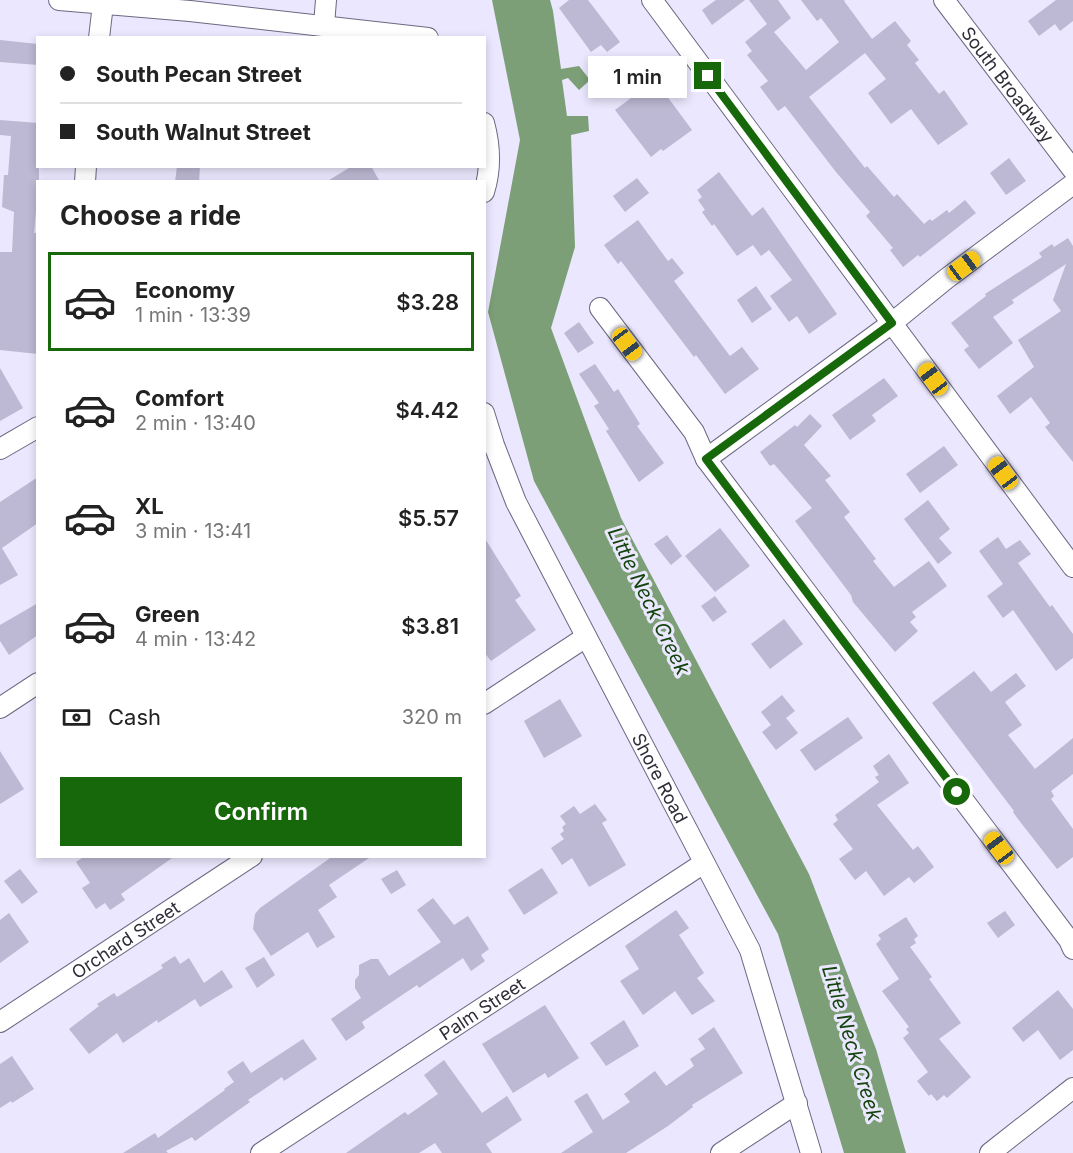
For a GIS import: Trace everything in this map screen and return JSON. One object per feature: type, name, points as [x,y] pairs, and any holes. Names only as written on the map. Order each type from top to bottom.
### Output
[{"type":"street","points":[[58,0],[103,4],[191,6],[412,36]]},
{"type":"street","points":[[324,25],[326,0]]},
{"type":"street","points":[[652,0],[1073,567]]},
{"type":"street","name":"South Broadway","points":[[944,0],[1073,170]]},
{"type":"street","points":[[99,36],[103,4]]},
{"type":"street","points":[[486,130],[489,140],[486,185]]},
{"type":"street","points":[[706,459],[892,323],[946,279],[1073,184]]},
{"type":"street","points":[[600,308],[694,432],[706,459],[1069,940],[1073,949]]},
{"type":"street","name":"Shore Road","points":[[486,427],[489,448],[516,502],[750,950],[812,1153]]},
{"type":"street","points":[[0,448],[36,428]]},
{"type":"street","points":[[486,703],[586,637]]},
{"type":"street","points":[[0,708],[36,684]]},
{"type":"street","name":"Orchard Street","points":[[0,1022],[249,858]]},
{"type":"street","name":"Palm Street","points":[[261,1153],[704,863]]},
{"type":"street","points":[[990,1153],[1073,1088]]},
{"type":"street","points":[[721,1153],[797,1103]]},
{"type":"water","name":"Little Neck Creek","points":[[492,0],[550,0],[561,69],[579,66],[590,80],[579,90],[568,78],[562,80],[567,116],[588,116],[589,131],[571,135],[575,247],[551,328],[621,518],[809,874],[876,1049],[906,1153],[844,1153],[778,934],[534,481],[488,312],[520,140]]},
{"type":"building","points":[[569,0],[588,0],[620,42],[607,52],[601,45],[591,52],[559,8]]},
{"type":"building","points":[[716,0],[745,0],[712,25],[702,10]]},
{"type":"building","points":[[749,0],[778,0],[791,18],[774,32],[806,70],[839,42],[821,18],[817,21],[801,0],[845,0],[872,39],[895,21],[911,41],[907,45],[919,60],[915,63],[939,94],[944,90],[968,124],[938,145],[911,109],[891,124],[868,93],[886,79],[865,53],[809,97],[865,168],[867,166],[894,197],[897,194],[924,224],[947,210],[949,213],[965,200],[976,213],[920,257],[918,255],[903,267],[890,250],[893,248],[866,216],[870,212],[785,106],[778,111],[760,87],[768,81],[747,55],[752,51],[745,42],[767,24]]},
{"type":"building","points":[[1056,0],[1073,0],[1073,21],[1060,31],[1055,24],[1039,36],[1028,21]]},
{"type":"building","points":[[0,40],[36,44],[36,65],[0,62]]},
{"type":"building","points":[[655,80],[692,130],[651,157],[615,110]]},
{"type":"building","points":[[0,120],[36,123],[36,168],[39,168],[39,178],[36,180],[34,233],[36,233],[36,354],[0,350],[0,252],[12,252],[14,212],[2,207],[4,175],[8,175],[11,136],[0,135]]},
{"type":"building","points":[[1009,158],[1026,181],[1006,195],[990,173]]},
{"type":"building","points":[[177,168],[200,168],[199,180],[175,180]]},
{"type":"building","points":[[349,168],[372,168],[379,180],[329,180]]},
{"type":"building","points":[[719,172],[752,216],[763,207],[837,314],[809,334],[797,316],[789,322],[770,296],[792,280],[769,250],[761,256],[753,245],[737,256],[714,224],[712,226],[702,212],[705,210],[698,200],[702,197],[697,190]]},
{"type":"building","points":[[637,178],[649,193],[625,212],[613,196]]},
{"type":"building","points":[[638,220],[668,261],[672,258],[684,273],[674,281],[730,356],[742,347],[759,369],[725,394],[621,261],[618,264],[604,245]]},
{"type":"building","points":[[1068,238],[1073,246],[1073,462],[1045,427],[1050,423],[1031,397],[1010,414],[997,396],[1034,367],[1018,340],[1061,311],[1053,300],[1066,264],[1012,300],[1014,303],[993,317],[1013,343],[979,369],[964,350],[969,346],[951,323],[986,296],[985,294],[1042,257],[1039,253],[1052,244],[1054,247]]},
{"type":"building","points":[[756,286],[772,309],[752,323],[737,300]]},
{"type":"building","points":[[579,322],[594,343],[578,353],[564,333]]},
{"type":"building","points":[[595,364],[614,392],[618,389],[640,424],[637,426],[664,463],[639,482],[606,431],[609,429],[594,406],[599,403],[579,374]]},
{"type":"building","points":[[0,368],[23,408],[0,421]]},
{"type":"building","points":[[884,378],[898,396],[872,415],[876,421],[850,440],[832,415]]},
{"type":"building","points":[[810,414],[822,426],[804,445],[831,476],[825,480],[850,512],[844,517],[876,559],[873,561],[894,587],[929,561],[947,586],[912,612],[916,617],[910,622],[918,631],[895,652],[853,602],[851,595],[795,521],[812,508],[774,464],[770,466],[760,452],[795,425],[797,427]]},
{"type":"building","points":[[944,446],[958,465],[920,493],[906,474]]},
{"type":"building","points":[[36,478],[36,524],[2,548],[18,575],[0,585],[0,502]]},
{"type":"building","points":[[928,500],[950,529],[939,538],[952,553],[938,564],[904,519]]},
{"type":"building","points":[[720,528],[750,566],[715,592],[685,556]]},
{"type":"building","points":[[667,535],[682,556],[671,565],[654,544]]},
{"type":"building","points":[[998,537],[1006,549],[1020,540],[1031,554],[1018,563],[1073,634],[1073,658],[1056,671],[1013,610],[1003,618],[987,596],[1003,584],[979,551]]},
{"type":"building","points":[[486,540],[521,596],[515,600],[536,630],[491,661],[486,655]]},
{"type":"building","points":[[715,596],[727,612],[713,622],[701,606]]},
{"type":"building","points":[[36,604],[36,636],[9,655],[0,641],[0,625]]},
{"type":"building","points":[[784,619],[803,644],[770,669],[751,644]]},
{"type":"building","points":[[974,671],[991,692],[1016,673],[1026,686],[1005,702],[1022,725],[1008,735],[1035,769],[1073,738],[1073,774],[1051,791],[1054,796],[1051,799],[1073,829],[1073,857],[1057,869],[932,703]]},
{"type":"building","points":[[782,695],[795,711],[786,718],[798,733],[776,750],[762,732],[771,725],[761,712]]},
{"type":"building","points":[[560,699],[582,736],[544,758],[524,721]]},
{"type":"building","points":[[848,717],[863,738],[815,771],[800,750]]},
{"type":"building","points":[[0,751],[24,789],[0,804]]},
{"type":"building","points":[[889,754],[909,783],[877,805],[913,850],[918,846],[934,867],[914,883],[909,877],[884,896],[866,871],[855,880],[839,859],[853,849],[833,824],[838,820],[835,815],[879,782],[875,777],[879,775],[873,766]]},
{"type":"building","points":[[595,804],[607,820],[602,823],[626,865],[589,887],[572,858],[562,865],[551,848],[564,839],[560,834],[564,831],[562,827],[566,824],[560,816],[574,806],[580,814]]},
{"type":"building","points":[[82,858],[172,858],[121,894],[125,900],[110,910],[105,903],[96,909],[82,888],[90,883],[76,862]]},
{"type":"building","points":[[330,858],[369,858],[329,885],[337,897],[318,910],[335,937],[317,948],[308,932],[271,956],[253,929],[255,914],[260,908]]},
{"type":"building","points":[[542,868],[558,893],[524,915],[508,890]]},
{"type":"building","points":[[20,869],[38,892],[22,904],[4,881]]},
{"type":"building","points":[[397,870],[406,885],[391,894],[381,879]]},
{"type":"building","points":[[433,898],[454,925],[468,916],[489,949],[481,955],[485,961],[471,971],[463,958],[419,988],[417,985],[362,1022],[365,1028],[346,1041],[331,1019],[361,998],[355,988],[359,965],[371,959],[378,959],[389,976],[441,942],[417,910]]},
{"type":"building","points":[[676,910],[689,928],[679,935],[704,973],[697,978],[715,1001],[692,1015],[675,991],[643,1015],[620,981],[639,969],[625,946]]},
{"type":"building","points":[[1005,911],[1015,925],[998,938],[987,923]]},
{"type":"building","points":[[9,913],[29,942],[0,963],[0,920]]},
{"type":"building","points":[[906,917],[918,936],[914,939],[916,943],[910,947],[932,977],[929,979],[961,1023],[939,1039],[971,1077],[947,1098],[944,1095],[937,1101],[931,1094],[929,1096],[917,1081],[928,1072],[903,1038],[909,1033],[906,1029],[909,1027],[882,991],[899,979],[876,944],[881,939],[878,935]]},
{"type":"building","points":[[175,956],[180,964],[189,958],[204,983],[222,970],[233,987],[200,1007],[195,999],[158,1023],[157,1020],[123,1043],[117,1033],[89,1054],[69,1029],[99,1006],[97,1004],[114,993],[117,997],[163,968],[161,965]]},
{"type":"building","points":[[264,957],[275,975],[257,988],[245,968]]},
{"type":"building","points":[[1058,990],[1073,1009],[1073,1050],[1060,1060],[1038,1030],[1023,1042],[1012,1028]]},
{"type":"building","points":[[545,1005],[579,1058],[548,1078],[545,1073],[513,1093],[482,1044]]},
{"type":"building","points":[[624,1020],[639,1046],[606,1066],[590,1043]]},
{"type":"building","points":[[714,1027],[743,1073],[692,1105],[693,1107],[668,1126],[626,1153],[561,1153],[593,1132],[574,1101],[587,1093],[603,1120],[630,1102],[624,1094],[655,1071],[666,1086],[694,1066],[690,1059],[705,1049],[698,1039]]},
{"type":"building","points":[[303,1039],[317,1059],[284,1081],[282,1077],[195,1141],[192,1137],[166,1151],[168,1153],[123,1153],[155,1133],[158,1138],[225,1090],[234,1082],[227,1072],[243,1061],[251,1073]]},
{"type":"building","points":[[12,1056],[34,1089],[0,1108],[0,1064]]},
{"type":"building","points":[[444,1060],[482,1113],[507,1096],[522,1120],[486,1144],[492,1153],[442,1153],[435,1143],[419,1153],[346,1153],[405,1112],[408,1115],[438,1094],[424,1075]]},
{"type":"route","points":[[708,76],[892,323],[706,459],[957,792]]}]
